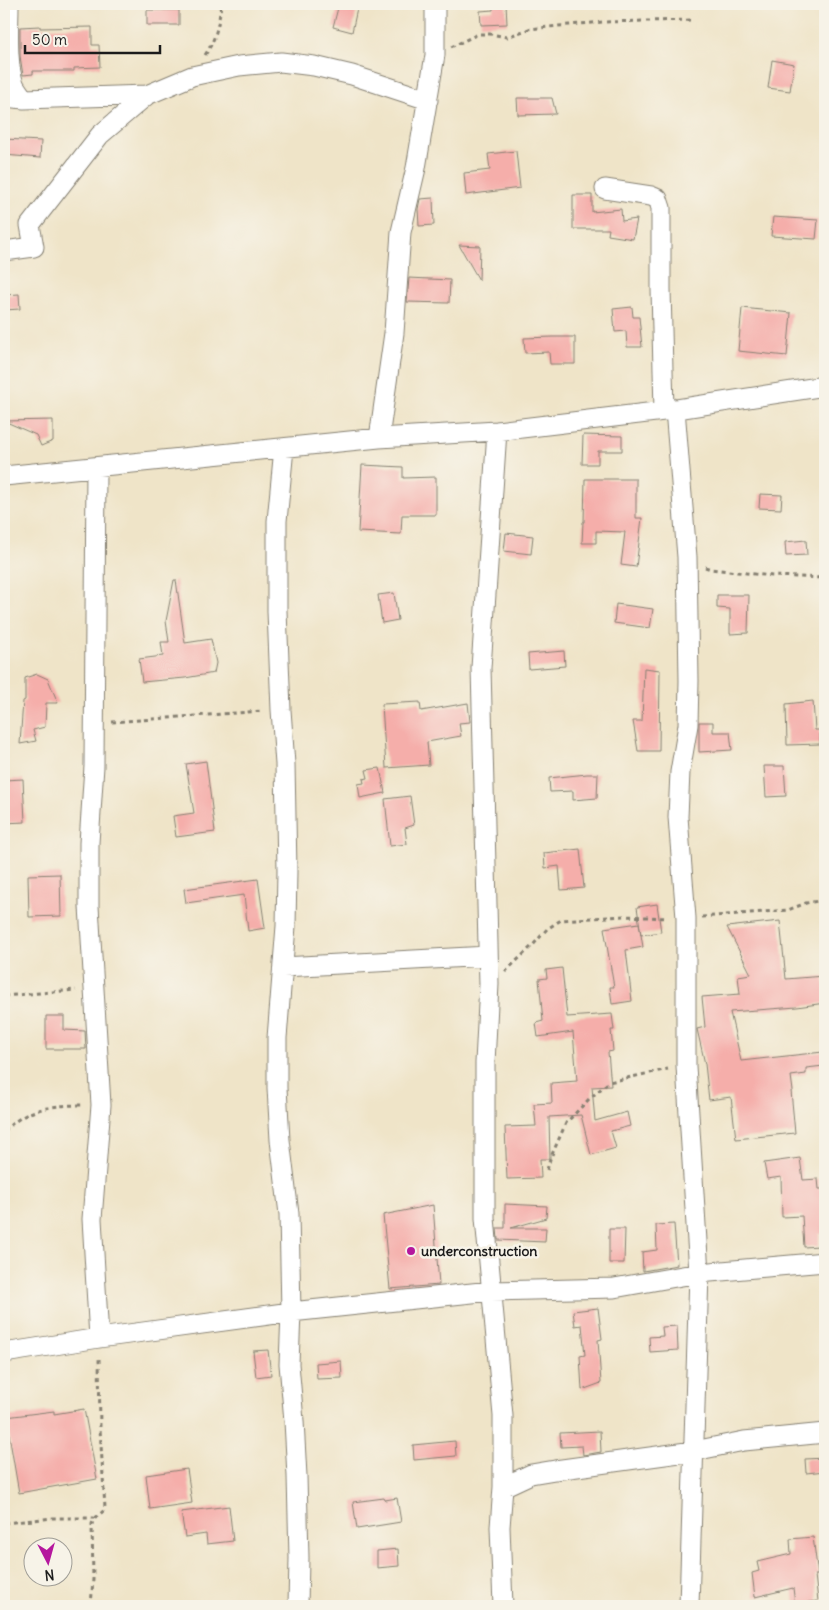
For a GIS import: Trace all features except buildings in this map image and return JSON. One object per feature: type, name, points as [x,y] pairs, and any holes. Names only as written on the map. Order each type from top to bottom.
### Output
[{"type":"street","points":[[9,4],[12,75],[15,86],[24,99]]},
{"type":"street","points":[[379,438],[394,333],[401,232],[416,168],[435,56],[435,4]]},
{"type":"street","points":[[4,251],[34,247],[30,224],[100,135],[147,95],[192,76],[239,66],[281,62],[314,66],[352,75],[428,100]]},
{"type":"street","points":[[4,97],[24,99],[147,95]]},
{"type":"street","points":[[605,189],[651,196],[658,199],[661,208],[661,289],[670,410],[687,557],[688,725],[680,772],[678,818],[686,918],[686,1066],[699,1273],[689,1606]]},
{"type":"street","points":[[4,476],[379,438],[497,431],[670,410],[825,386]]},
{"type":"street","points":[[497,431],[481,668],[489,984],[485,1063],[484,1192],[503,1416],[503,1487],[500,1527],[503,1606]]},
{"type":"street","points":[[284,448],[277,521],[277,611],[285,764],[287,871],[283,967],[277,1038],[277,1088],[280,1140],[289,1214],[291,1312],[289,1364],[297,1485],[298,1606]]},
{"type":"street","points":[[96,467],[95,723],[89,906],[101,1105],[92,1219],[99,1338]]},
{"type":"street","points":[[283,967],[488,956]]},
{"type":"street","points":[[4,1353],[291,1312],[491,1291],[614,1288],[699,1273],[825,1262]]},
{"type":"street","points":[[503,1487],[531,1474],[694,1451],[744,1441],[825,1433]]},
{"type":"path","points":[[192,76],[214,42],[220,18],[221,4]]},
{"type":"path","points":[[435,56],[483,33],[507,37],[529,29],[569,25],[603,22],[692,20]]},
{"type":"path","points":[[687,557],[711,569],[772,576],[825,578]]},
{"type":"path","points":[[95,723],[281,710]]},
{"type":"path","points":[[489,984],[511,968],[547,929],[561,920],[625,916],[686,918],[732,916],[788,910],[806,902],[825,900]]},
{"type":"path","points":[[4,996],[94,989]]},
{"type":"path","points":[[547,1170],[566,1123],[609,1082],[686,1066]]},
{"type":"path","points":[[4,1131],[15,1120],[40,1108],[60,1105],[101,1105]]},
{"type":"path","points":[[4,1523],[53,1518],[94,1518],[104,1511],[100,1430],[99,1338]]},
{"type":"path","points":[[91,1606],[93,1579],[91,1531],[94,1518]]},
{"type":"place","name":"underconstruction","points":[[411,1251]]}]
